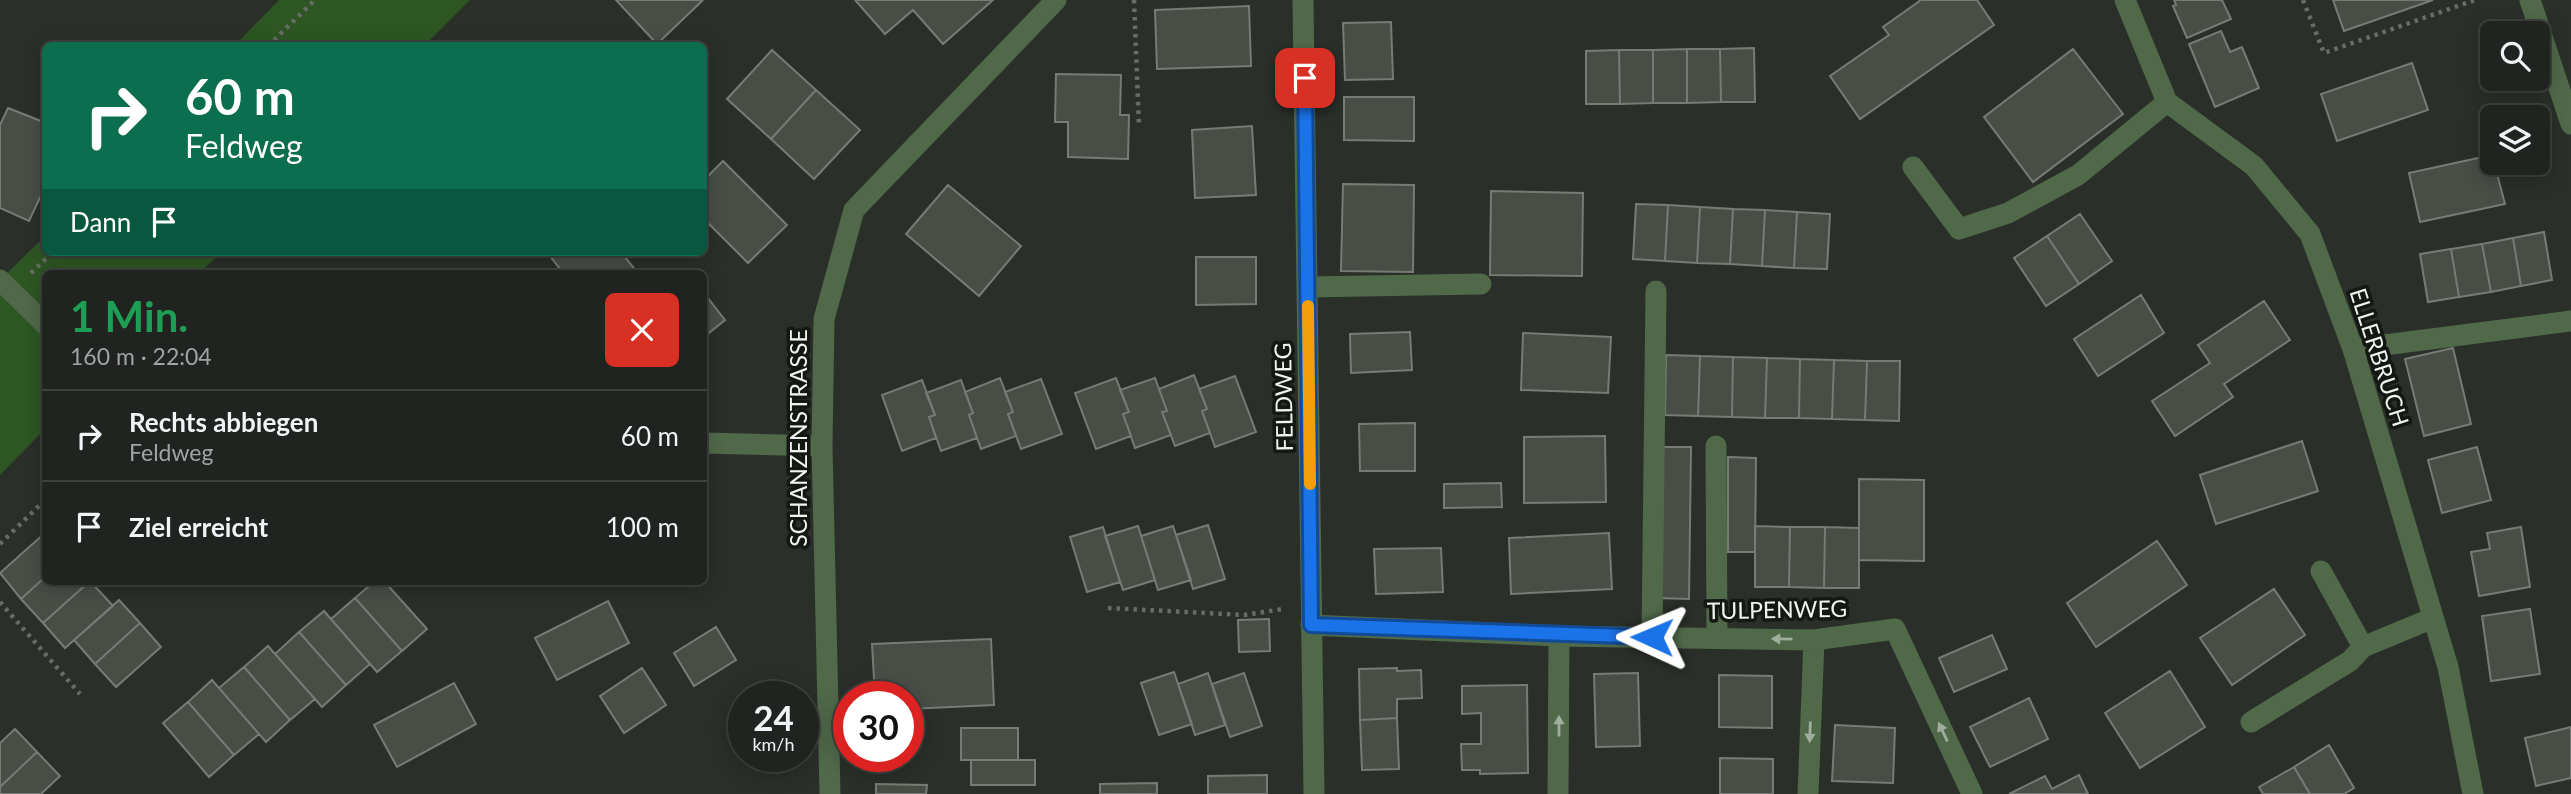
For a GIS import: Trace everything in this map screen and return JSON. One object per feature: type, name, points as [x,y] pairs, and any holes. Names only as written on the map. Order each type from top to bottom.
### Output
[{"type":"street","name":"SCHANZENSTRASSE","points":[[830,794],[822,446],[824,319],[854,210],[1056,0]]},
{"type":"street","name":"FELDWEG","points":[[1303,0],[1314,794]]},
{"type":"street","points":[[1913,167],[1959,229],[2008,213],[2077,175],[2166,102],[2125,0]]},
{"type":"street","points":[[2530,0],[2571,124]]},
{"type":"street","name":"ELLERBRUCH","points":[[2166,102],[2254,166],[2310,234],[2353,349],[2448,667],[2473,794]]},
{"type":"street","points":[[0,280],[42,321]]},
{"type":"street","points":[[1308,287],[1481,284]]},
{"type":"street","points":[[1652,637],[1656,291]]},
{"type":"street","points":[[2353,349],[2571,321]]},
{"type":"street","points":[[707,443],[822,446]]},
{"type":"street","points":[[1716,446],[1717,638]]},
{"type":"street","points":[[2320,571],[2363,647]]},
{"type":"street","name":"TULPENWEG","points":[[1311,615],[1559,636],[1814,639],[1895,629],[1972,794]]},
{"type":"street","points":[[2251,722],[2350,661],[2363,647],[2433,618]]},
{"type":"street","points":[[1558,794],[1559,636]]},
{"type":"street","points":[[1808,794],[1814,639]]},
{"type":"path","points":[[272,42],[315,0]]},
{"type":"path","points":[[1134,0],[1139,126]]},
{"type":"path","points":[[2303,0],[2324,53],[2475,0]]},
{"type":"path","points":[[0,544],[42,503]]},
{"type":"path","points":[[0,602],[80,694]]},
{"type":"path","points":[[1108,608],[1244,615],[1311,615]]},
{"type":"green space","points":[[279,0],[470,0],[428,42],[238,42]]},
{"type":"green space","points":[[42,239],[42,256],[217,256],[203,270],[42,270],[42,432],[0,475],[0,280]]},
{"type":"building","points":[[616,0],[703,0],[659,42],[655,42]]},
{"type":"building","points":[[855,0],[993,0],[943,44],[913,10],[885,34]]},
{"type":"building","points":[[1921,0],[1977,0],[1994,25],[1860,119],[1830,76],[1889,35],[1883,27]]},
{"type":"building","points":[[2174,0],[2222,0],[2231,19],[2187,38],[2173,6],[2176,5]]},
{"type":"building","points":[[2333,0],[2433,0],[2344,31]]},
{"type":"building","points":[[1249,6],[1251,66],[1157,69],[1155,10]]},
{"type":"building","points":[[1391,22],[1393,79],[1345,80],[1343,23]]},
{"type":"building","points":[[2221,31],[2230,52],[2242,47],[2259,88],[2215,107],[2189,44]]},
{"type":"building","points":[[1754,48],[1755,102],[1721,102],[1720,49]]},
{"type":"building","points":[[1687,49],[1720,49],[1721,102],[1687,103]]},
{"type":"building","points":[[1687,49],[1687,103],[1653,103],[1653,50]]},
{"type":"building","points":[[2073,49],[2123,114],[2033,182],[1984,117]]},
{"type":"building","points":[[772,50],[816,90],[771,139],[727,99]]},
{"type":"building","points":[[1619,50],[1653,50],[1653,103],[1620,104]]},
{"type":"building","points":[[1619,50],[1620,104],[1586,104],[1586,51]]},
{"type":"building","points":[[2412,63],[2428,110],[2337,141],[2321,94]]},
{"type":"building","points":[[1056,74],[1121,75],[1120,115],[1129,115],[1128,159],[1068,157],[1068,122],[1055,122]]},
{"type":"building","points":[[816,90],[860,130],[814,179],[771,139]]},
{"type":"building","points":[[1344,97],[1414,97],[1414,141],[1344,140]]},
{"type":"building","points":[[8,108],[42,121],[42,193],[29,221],[0,208],[0,125]]},
{"type":"building","points":[[1252,126],[1256,195],[1195,198],[1192,130]]},
{"type":"building","points":[[2480,158],[2480,175],[2497,175],[2505,204],[2420,222],[2409,173]]},
{"type":"building","points":[[723,161],[787,225],[748,263],[707,222],[707,177]]},
{"type":"building","points":[[1343,184],[1414,185],[1413,272],[1341,271]]},
{"type":"building","points":[[948,185],[1021,246],[979,296],[906,234]]},
{"type":"building","points":[[1491,191],[1583,193],[1582,276],[1490,275]]},
{"type":"building","points":[[1636,204],[1668,205],[1665,261],[1633,259]]},
{"type":"building","points":[[1668,205],[1700,207],[1697,263],[1665,261]]},
{"type":"building","points":[[1700,207],[1733,209],[1730,264],[1697,263]]},
{"type":"building","points":[[1733,209],[1765,210],[1762,266],[1730,264]]},
{"type":"building","points":[[1765,210],[1797,212],[1794,268],[1762,266]]},
{"type":"building","points":[[1797,212],[1830,214],[1827,269],[1794,268]]},
{"type":"building","points":[[2080,214],[2112,261],[2079,284],[2047,236]]},
{"type":"building","points":[[2544,232],[2552,280],[2521,286],[2513,238]]},
{"type":"building","points":[[2047,236],[2079,284],[2046,306],[2014,258]]},
{"type":"building","points":[[2513,238],[2521,286],[2491,292],[2482,244]]},
{"type":"building","points":[[2482,244],[2491,292],[2459,297],[2451,249]]},
{"type":"building","points":[[2451,249],[2459,297],[2428,302],[2420,254]]},
{"type":"building","points":[[550,256],[624,256],[635,270],[561,270]]},
{"type":"building","points":[[1196,257],[1256,257],[1256,304],[1196,305]]},
{"type":"building","points":[[2141,295],[2164,333],[2098,376],[2074,339]]},
{"type":"building","points":[[707,297],[725,320],[707,335]]},
{"type":"building","points":[[2264,301],[2290,340],[2224,384],[2233,397],[2175,436],[2152,401],[2210,363],[2198,345]]},
{"type":"building","points":[[1410,332],[1412,370],[1351,373],[1350,334]]},
{"type":"building","points":[[1523,333],[1611,337],[1608,393],[1521,390]]},
{"type":"building","points":[[2453,348],[2471,424],[2424,436],[2405,359]]},
{"type":"building","points":[[1666,355],[1700,356],[1698,416],[1665,415]]},
{"type":"building","points":[[1700,356],[1733,357],[1732,417],[1698,416]]},
{"type":"building","points":[[1733,357],[1767,358],[1765,418],[1732,417]]},
{"type":"building","points":[[1767,358],[1800,359],[1799,418],[1765,418]]},
{"type":"building","points":[[1800,359],[1834,360],[1832,419],[1799,418]]},
{"type":"building","points":[[1834,360],[1867,361],[1865,420],[1832,419]]},
{"type":"building","points":[[1867,361],[1900,361],[1899,421],[1865,420]]},
{"type":"building","points":[[1194,375],[1207,409],[1202,411],[1210,433],[1175,446],[1162,412],[1167,411],[1159,389]]},
{"type":"building","points":[[1235,376],[1256,432],[1215,447],[1202,411],[1207,409],[1199,389]]},
{"type":"building","points":[[1000,378],[1013,412],[1008,414],[1016,436],[981,449],[969,415],[973,413],[965,392]]},
{"type":"building","points":[[1116,378],[1129,412],[1123,414],[1131,436],[1096,449],[1075,393]]},
{"type":"building","points":[[1155,378],[1167,411],[1162,412],[1171,435],[1135,448],[1123,414],[1129,412],[1120,390]]},
{"type":"building","points":[[1041,379],[1062,434],[1021,449],[1008,414],[1013,412],[1005,392]]},
{"type":"building","points":[[922,380],[935,415],[929,417],[936,438],[902,451],[882,395]]},
{"type":"building","points":[[961,380],[973,413],[969,415],[977,438],[941,451],[929,417],[935,415],[926,393]]},
{"type":"building","points":[[1415,423],[1415,471],[1360,471],[1359,424]]},
{"type":"building","points":[[1605,436],[1606,502],[1524,503],[1524,437]]},
{"type":"building","points":[[2302,441],[2318,491],[2216,524],[2200,475]]},
{"type":"building","points":[[1658,447],[1691,447],[1689,599],[1656,598]]},
{"type":"building","points":[[2477,447],[2491,500],[2442,513],[2428,460]]},
{"type":"building","points":[[1728,457],[1756,458],[1755,552],[1728,552]]},
{"type":"building","points":[[1859,479],[1924,480],[1924,561],[1859,560]]},
{"type":"building","points":[[1501,483],[1502,507],[1444,508],[1444,484]]},
{"type":"building","points":[[1208,525],[1225,579],[1193,589],[1176,535]]},
{"type":"building","points":[[1138,526],[1155,580],[1123,590],[1105,536]]},
{"type":"building","points":[[1173,526],[1191,580],[1158,590],[1141,536]]},
{"type":"building","points":[[1755,526],[1790,527],[1789,587],[1755,587]]},
{"type":"building","points":[[1103,527],[1120,582],[1087,592],[1070,537]]},
{"type":"building","points":[[1790,527],[1825,527],[1824,588],[1789,587]]},
{"type":"building","points":[[1825,527],[1859,528],[1859,588],[1824,588]]},
{"type":"building","points":[[2521,527],[2530,587],[2479,596],[2471,552],[2490,549],[2487,533]]},
{"type":"building","points":[[1609,533],[1612,589],[1511,594],[1509,538]]},
{"type":"building","points":[[42,536],[42,580],[21,599],[0,573]]},
{"type":"building","points":[[2157,541],[2187,585],[2096,647],[2067,603]]},
{"type":"building","points":[[1441,548],[1443,592],[1376,594],[1374,549]]},
{"type":"building","points":[[42,580],[42,585],[86,585],[43,623],[21,599]]},
{"type":"building","points":[[86,585],[94,585],[113,606],[65,648],[43,623]]},
{"type":"building","points":[[370,585],[388,585],[427,629],[402,651],[355,598]]},
{"type":"building","points":[[2274,589],[2305,635],[2232,685],[2200,638]]},
{"type":"building","points":[[355,598],[402,651],[377,672],[331,619]]},
{"type":"building","points":[[119,600],[140,623],[95,664],[74,640]]},
{"type":"building","points":[[608,601],[629,643],[557,680],[535,638]]},
{"type":"building","points":[[2530,609],[2540,674],[2491,681],[2482,616]]},
{"type":"building","points":[[324,611],[370,664],[346,685],[299,632]]},
{"type":"building","points":[[1269,619],[1270,651],[1239,652],[1238,620]]},
{"type":"building","points":[[140,623],[161,647],[116,687],[95,664]]},
{"type":"building","points":[[716,627],[736,660],[694,686],[674,653]]},
{"type":"building","points":[[299,632],[346,685],[322,707],[275,654]]},
{"type":"building","points":[[1992,635],[2007,669],[1954,692],[1939,658]]},
{"type":"building","points":[[991,639],[994,705],[924,708],[924,681],[874,681],[872,644]]},
{"type":"building","points":[[268,646],[315,699],[290,720],[244,667]]},
{"type":"building","points":[[244,667],[290,720],[266,742],[219,688]]},
{"type":"building","points":[[642,668],[666,705],[624,733],[600,696]]},
{"type":"building","points":[[1397,668],[1397,671],[1421,670],[1422,698],[1397,699],[1397,718],[1360,720],[1359,669]]},
{"type":"building","points":[[2170,671],[2205,727],[2140,768],[2105,713]]},
{"type":"building","points":[[1174,672],[1192,724],[1159,735],[1141,683]]},
{"type":"building","points":[[1208,673],[1225,725],[1195,735],[1178,684]]},
{"type":"building","points":[[1244,673],[1262,726],[1230,737],[1212,684]]},
{"type":"building","points":[[1638,673],[1640,746],[1596,747],[1594,674]]},
{"type":"building","points":[[1719,675],[1772,676],[1772,728],[1719,727]]},
{"type":"building","points":[[212,680],[259,734],[234,755],[188,702]]},
{"type":"building","points":[[454,683],[476,724],[397,767],[374,725]]},
{"type":"building","points":[[1527,685],[1528,773],[1480,774],[1480,770],[1462,770],[1461,744],[1481,744],[1481,713],[1462,714],[1462,686]]},
{"type":"building","points":[[2029,698],[2048,739],[1990,767],[1970,727]]},
{"type":"building","points":[[188,702],[234,755],[209,777],[163,723]]},
{"type":"building","points":[[1397,718],[1399,769],[1362,770],[1360,720]]},
{"type":"building","points":[[1835,725],[1895,728],[1893,783],[1832,781]]},
{"type":"building","points":[[2571,727],[2571,778],[2536,786],[2525,738]]},
{"type":"building","points":[[961,728],[1018,728],[1018,760],[961,760]]},
{"type":"building","points":[[15,729],[37,752],[0,787],[0,743]]},
{"type":"building","points":[[2329,745],[2354,788],[2344,794],[2310,794],[2294,767]]},
{"type":"building","points":[[37,752],[60,776],[41,794],[0,794],[0,787]]},
{"type":"building","points":[[1720,758],[1773,759],[1773,794],[1720,794]]},
{"type":"building","points":[[971,760],[1035,760],[1035,785],[971,785]]},
{"type":"building","points":[[2294,767],[2310,794],[2263,794],[2259,787]]},
{"type":"building","points":[[1267,775],[1267,794],[1208,794],[1208,776]]},
{"type":"building","points":[[2079,775],[2088,794],[2009,794],[2045,776],[2052,789]]},
{"type":"building","points":[[1157,783],[1157,794],[1100,794],[1100,784]]},
{"type":"building","points":[[876,784],[927,785],[926,794],[876,794]]},
{"type":"slow traffic","points":[[1308,306],[1310,484]]},
{"type":"route","points":[[1305,78],[1311,625],[1559,636],[1652,637]]}]
